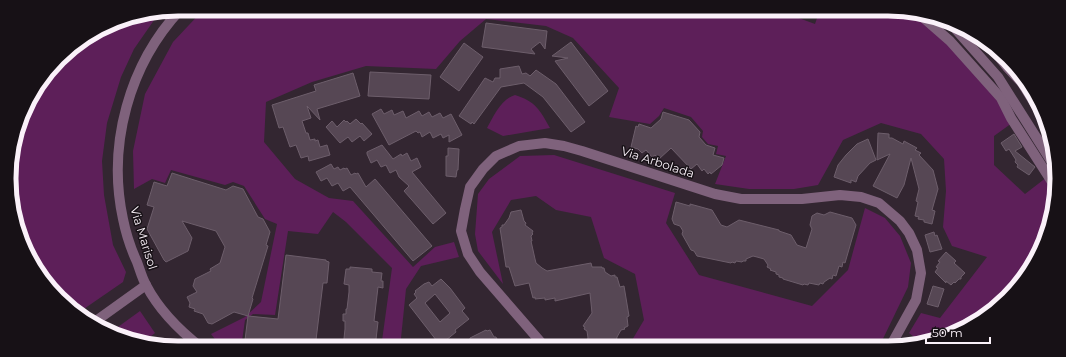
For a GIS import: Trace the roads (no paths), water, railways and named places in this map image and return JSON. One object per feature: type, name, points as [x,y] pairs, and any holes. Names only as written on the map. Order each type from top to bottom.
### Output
[{"type":"street","name":"Via Marisol","points":[[174,16],[156,40],[140,70],[128,100],[120,134],[118,190],[123,220],[131,247],[146,285],[170,318],[193,341]]},
{"type":"street","points":[[930,22],[950,41],[1001,98],[1011,118],[1050,179]]},
{"type":"street","points":[[959,33],[998,76],[1049,157]]},
{"type":"street","name":"Via Arbolada","points":[[540,341],[480,272],[468,254],[461,231],[470,187],[483,169],[496,156],[508,150],[519,146],[545,144],[564,146],[582,151],[715,194],[741,199],[802,199],[840,195],[861,197],[879,204],[900,221],[909,232],[917,250],[920,273],[916,300],[893,341]]},
{"type":"street","points":[[98,319],[146,285]]}]
